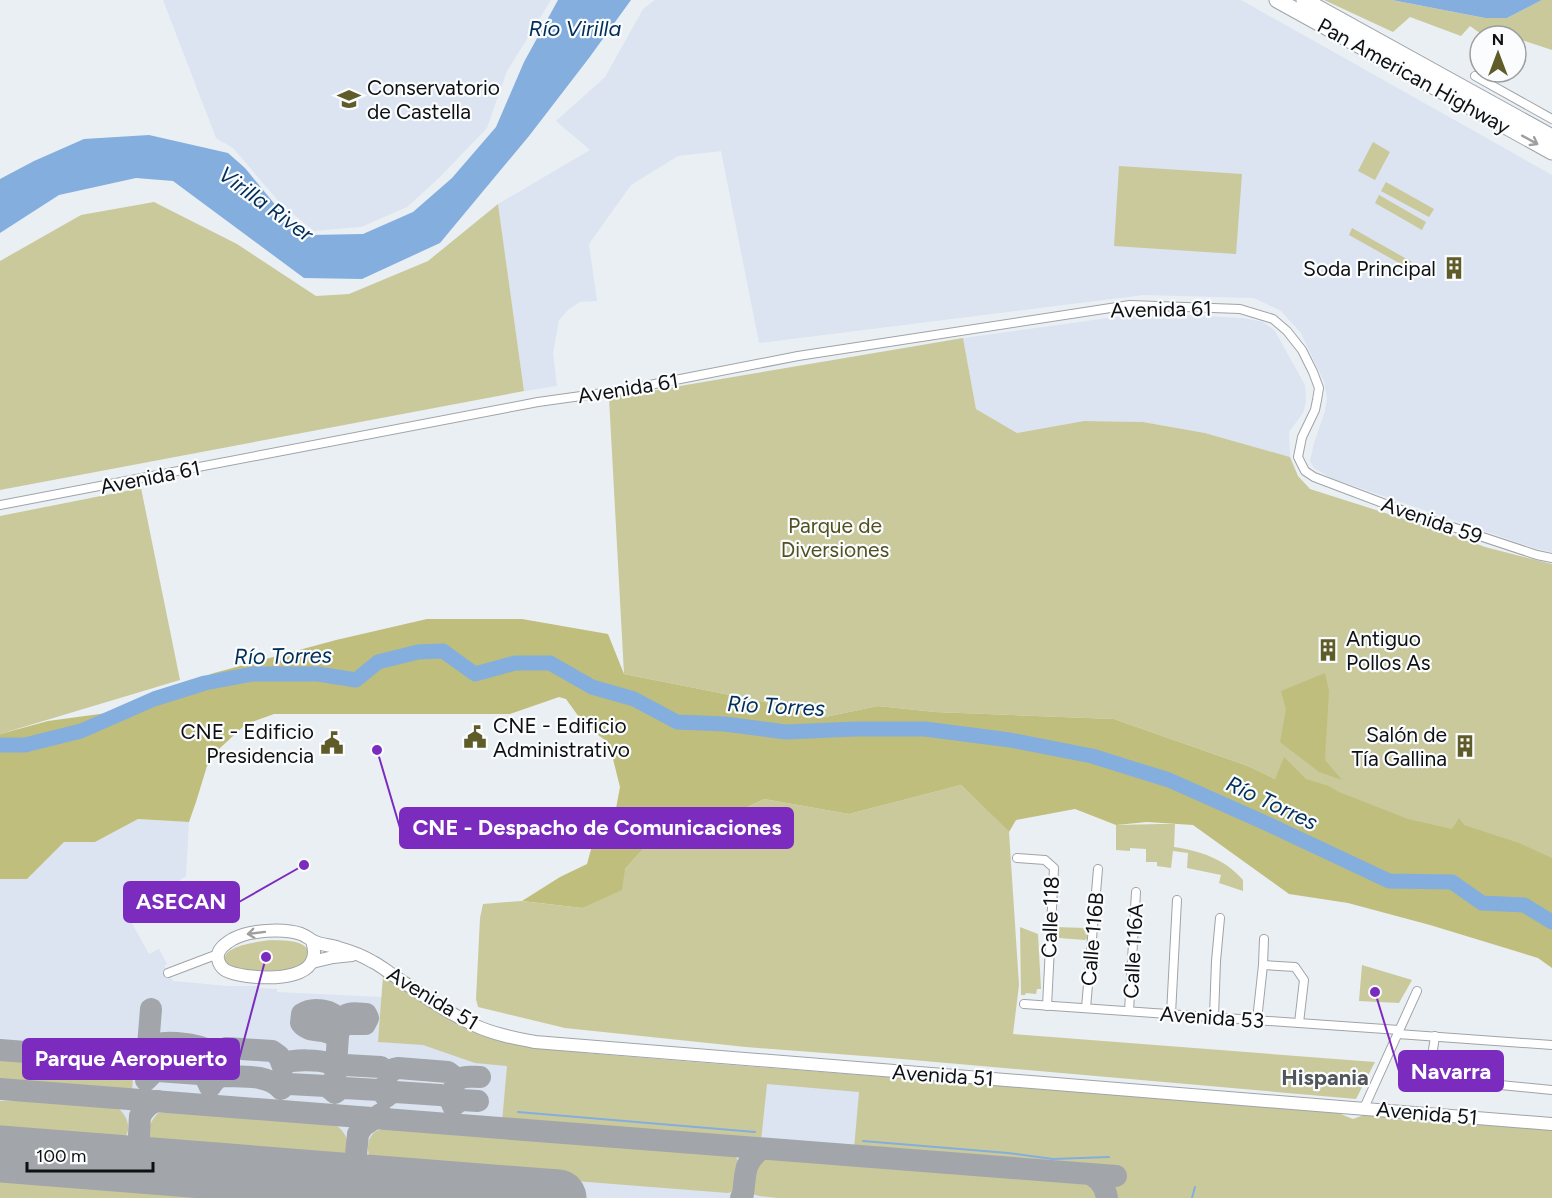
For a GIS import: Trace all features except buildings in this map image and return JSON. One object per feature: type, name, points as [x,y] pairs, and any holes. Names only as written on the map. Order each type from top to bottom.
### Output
[{"type":"highway","name":"Pan American Highway","points":[[1277,0],[1552,152]]},
{"type":"highway","points":[[1304,0],[1552,137]]},
{"type":"main road","name":"Avenida 51","points":[[218,954],[222,947],[233,939],[246,934],[281,931],[298,933],[309,937],[312,941],[342,949],[373,962],[454,1015],[476,1026],[494,1034],[535,1042],[1552,1124]]},
{"type":"main road","points":[[312,941],[314,947],[312,962]]},
{"type":"main road","points":[[218,954],[219,962],[232,974],[256,977],[294,975],[304,970],[312,962],[355,954]]},
{"type":"street","points":[[1489,84],[1552,119]]},
{"type":"street","name":"Avenida 61","points":[[0,505],[538,402],[624,390],[798,356],[1130,305],[1240,309],[1273,319],[1287,331],[1302,350],[1319,388],[1315,410],[1302,437],[1298,458],[1305,471],[1314,477]]},
{"type":"street","name":"Avenida 59","points":[[1314,477],[1401,510],[1552,558]]},
{"type":"street","name":"Calle 118","points":[[1017,858],[1045,860],[1054,868],[1047,1005]]},
{"type":"street","name":"Calle 116B","points":[[1086,1008],[1098,869]]},
{"type":"street","name":"Calle 116A","points":[[1129,1011],[1136,892]]},
{"type":"street","points":[[1171,1014],[1177,900]]},
{"type":"street","points":[[1214,1017],[1220,918]]},
{"type":"street","points":[[1257,1020],[1264,939]]},
{"type":"street","name":"Avenida 51","points":[[168,973],[218,954]]},
{"type":"street","points":[[1263,964],[1295,967],[1304,980],[1299,1023]]},
{"type":"street","points":[[1364,1108],[1417,992]]},
{"type":"street","name":"Avenida 53","points":[[1024,1004],[1299,1023],[1552,1045]]},
{"type":"street","points":[[1435,1036],[1429,1078],[1552,1090]]},
{"type":"shaded area","name":"Conservatorio de Castella","points":[[163,0],[551,0],[507,71],[487,128],[440,177],[407,207],[361,227],[314,231],[281,204],[233,148],[216,138]]},
{"type":"shaded area","points":[[655,0],[1241,0],[1552,175],[1552,552],[1537,549],[1331,478],[1314,468],[1310,461],[1327,398],[1324,382],[1301,333],[1281,311],[1254,298],[1144,295],[759,343],[721,151],[678,156],[631,185],[589,244],[597,301],[580,302],[569,309],[559,320],[553,353],[557,386],[524,391],[498,204],[590,150],[556,121],[605,77],[643,9]]},
{"type":"shaded area","points":[[1188,315],[1243,318],[1263,322],[1275,331],[1305,385],[1306,402],[1303,413],[1289,432],[1290,457],[1205,433],[1143,422],[1084,421],[1017,433],[976,409],[963,338],[1115,317]]},
{"type":"shaded area","points":[[427,619],[522,619],[608,634],[624,674],[795,708],[825,717],[878,706],[935,712],[1114,719],[1248,766],[1275,779],[1284,757],[1306,779],[1329,786],[1408,819],[1452,829],[1459,818],[1464,825],[1519,843],[1552,858],[1552,968],[1538,958],[1430,925],[1348,903],[1289,894],[1193,825],[1147,822],[1116,825],[1075,809],[1016,820],[1009,832],[961,785],[849,814],[764,799],[700,830],[652,839],[625,869],[622,890],[582,908],[522,901],[560,877],[587,864],[593,842],[592,832],[614,819],[620,787],[610,744],[584,724],[566,699],[559,697],[510,714],[274,714],[246,724],[220,748],[207,766],[189,822],[138,819],[95,842],[64,842],[27,879],[0,879],[0,734],[48,721],[107,713],[214,673],[336,640]]},
{"type":"shaded area","points":[[1325,673],[1329,691],[1325,760],[1342,780],[1319,772],[1280,742],[1286,709],[1281,691]]},
{"type":"shaded area","points":[[138,819],[189,822],[186,876],[128,916],[149,954],[159,949],[167,964],[164,966],[173,981],[259,986],[259,988],[277,989],[277,992],[381,997],[488,1044],[802,1077],[1552,1198],[0,1198],[0,879],[27,879],[64,842],[95,842]]},
{"type":"green space","points":[[1324,0],[1392,0],[1485,18],[1507,18],[1542,0],[1552,0],[1552,50],[1528,42],[1528,24],[1468,24],[1468,28],[1461,36],[1410,17],[1393,32]]},
{"type":"green space","points":[[1373,142],[1390,152],[1375,180],[1358,171]]},
{"type":"green space","points":[[1119,166],[1242,174],[1236,254],[1114,246]]},
{"type":"green space","points":[[1386,182],[1434,209],[1429,217],[1381,191]]},
{"type":"green space","points":[[1379,195],[1426,222],[1422,230],[1375,203]]},
{"type":"green space","points":[[154,202],[237,244],[316,296],[349,294],[428,261],[498,204],[524,391],[0,490],[0,261],[81,215]]},
{"type":"green space","points":[[1352,228],[1412,262],[1408,268],[1349,235]]},
{"type":"green space","name":"Parque de Diversiones","points":[[963,338],[976,409],[1017,433],[1084,421],[1143,422],[1205,433],[1290,457],[1298,476],[1310,489],[1485,547],[1552,564],[1552,896],[1306,794],[1248,766],[1114,719],[935,712],[878,706],[825,717],[795,708],[624,674],[609,398]]},
{"type":"green space","points":[[141,488],[180,680],[0,734],[0,516]]},
{"type":"green space","points":[[961,785],[1009,832],[1019,985],[1013,1034],[1375,1062],[1356,1099],[746,1047],[565,1028],[478,1007],[476,999],[480,918],[483,904],[521,901],[582,908],[625,869],[652,839],[700,830],[764,799],[849,814]]},
{"type":"green space","points":[[1175,824],[1174,847],[1194,851],[1220,861],[1243,880],[1243,891],[1219,883],[1221,875],[1187,868],[1188,853],[1173,851],[1171,868],[1157,866],[1157,862],[1146,862],[1146,849],[1116,850],[1116,825]]},
{"type":"green space","points":[[1020,927],[1038,934],[1041,989],[1037,989],[1036,994],[1021,995]]},
{"type":"green space","points":[[1054,927],[1087,928],[1088,938],[1085,940],[1059,938]]},
{"type":"green space","points":[[272,940],[302,944],[309,951],[306,960],[294,968],[270,971],[241,969],[225,962],[227,953],[232,949],[246,944]]},
{"type":"green space","points":[[1362,965],[1412,980],[1399,1003],[1359,1001]]},
{"type":"green space","points":[[383,976],[453,1021],[490,1038],[586,1053],[1325,1111],[1353,1119],[1364,1115],[1552,1128],[1552,1198],[1112,1198],[1109,1183],[1119,1185],[1120,1170],[854,1149],[859,1092],[767,1084],[761,1141],[502,1122],[507,1066],[475,1063],[423,1045],[378,1042]]},
{"type":"green space","points":[[0,1057],[134,1067],[132,1090],[0,1079]]},
{"type":"green space","points":[[0,1101],[44,1101],[116,1107],[126,1118],[127,1133],[120,1141],[105,1143],[0,1134]]},
{"type":"green space","points":[[158,1113],[334,1124],[345,1134],[348,1143],[346,1152],[341,1157],[329,1162],[163,1148],[152,1141],[149,1128]]},
{"type":"green space","points":[[389,1127],[733,1153],[738,1161],[739,1176],[735,1191],[728,1193],[384,1166],[371,1159],[368,1147],[370,1138],[375,1132],[389,1129]]},
{"type":"green space","points":[[762,1156],[1084,1182],[1093,1188],[1099,1198],[778,1198],[759,1196],[753,1194],[751,1189],[754,1164]]},
{"type":"green space","points":[[0,1171],[331,1198],[0,1198]]},
{"type":"water","name":"Río Virilla","points":[[558,0],[631,0],[529,136],[440,243],[362,279],[304,278],[173,181],[136,178],[59,195],[0,233],[0,179],[84,139],[149,135],[228,153],[245,168],[282,213],[310,235],[363,234],[413,212],[452,178],[496,127],[524,62]]},
{"type":"water","points":[[1392,0],[1542,0],[1507,18],[1485,18]]},
{"type":"waterway","name":"Río Torres","points":[[0,745],[25,745],[81,731],[154,699],[205,683],[253,674],[318,674],[356,680],[378,662],[418,652],[443,651],[475,674],[515,663],[550,663],[592,687],[634,699],[677,722],[725,724],[786,732],[925,729],[1010,740],[1092,756],[1169,780],[1389,881],[1452,882],[1482,903],[1524,905],[1552,922]]},
{"type":"waterway","points":[[518,1112],[755,1132]]},
{"type":"waterway","points":[[863,1141],[1053,1159],[1109,1157]]},
{"type":"waterway","points":[[1192,1198],[1195,1187]]},
{"type":"taxiway","points":[[147,1059],[151,1009]]},
{"type":"taxiway","points":[[335,1080],[339,1021],[332,1014],[322,1010],[311,1010],[302,1014],[301,1023],[305,1027],[328,1032],[337,1038]]},
{"type":"taxiway","points":[[338,1033],[344,1024],[365,1024],[368,1018],[366,1014],[351,1013],[339,1021]]},
{"type":"taxiway","points":[[147,1054],[153,1047],[163,1043],[200,1047],[210,1052],[212,1071]]},
{"type":"taxiway","points":[[213,1059],[219,1051],[226,1048],[272,1051],[279,1056],[283,1067],[285,1063],[301,1060],[329,1063],[336,1070],[345,1065],[381,1067],[388,1074],[398,1068],[448,1072],[455,1082],[463,1077],[480,1077]]},
{"type":"taxiway","points":[[0,1050],[128,1060]]},
{"type":"taxiway","points":[[146,1080],[158,1071],[199,1074],[206,1078],[210,1087],[224,1076],[247,1077],[269,1081],[281,1089],[289,1084],[326,1086],[335,1093],[344,1088],[379,1090],[386,1097],[395,1092],[440,1095],[448,1098],[453,1106],[461,1100],[478,1101]]},
{"type":"taxiway","points":[[0,1089],[1116,1176]]},
{"type":"taxiway","points":[[120,1164],[136,1150],[140,1116],[148,1106],[158,1101]]},
{"type":"taxiway","points":[[339,1181],[349,1175],[355,1165],[358,1134],[363,1126],[381,1114]]},
{"type":"taxiway","points":[[137,1149],[143,1159],[153,1166]]},
{"type":"taxiway","points":[[741,1198],[748,1164],[761,1149]]},
{"type":"taxiway","points":[[355,1165],[361,1176],[370,1183]]},
{"type":"taxiway","points":[[1092,1175],[1102,1185],[1107,1198]]},
{"type":"runway","points":[[0,1154],[558,1198]]},
{"type":"place","name":"Conservatorio de Castella","points":[[349,99]]},
{"type":"place","name":"Soda Principal","points":[[1454,268]]},
{"type":"place","name":"Antiguo Pollos As","points":[[1328,650]]},
{"type":"place","name":"CNE - Edificio Administrativo","points":[[475,737]]},
{"type":"place","name":"CNE - Edificio Presidencia","points":[[332,743]]},
{"type":"place","name":"Salón de Tía Gallina","points":[[1465,746]]},
{"type":"place","name":"CNE - Despacho de Comunicaciones","points":[[377,750]]},
{"type":"place","name":"ASECAN","points":[[304,865]]},
{"type":"place","name":"Parque Aeropuerto","points":[[266,957]]},
{"type":"place","name":"Navarra","points":[[1375,992]]},
{"type":"district","name":"Hispania","points":[[1325,1077]]},
{"type":"water label","name":"Virilla River","points":[[266,204]]}]
